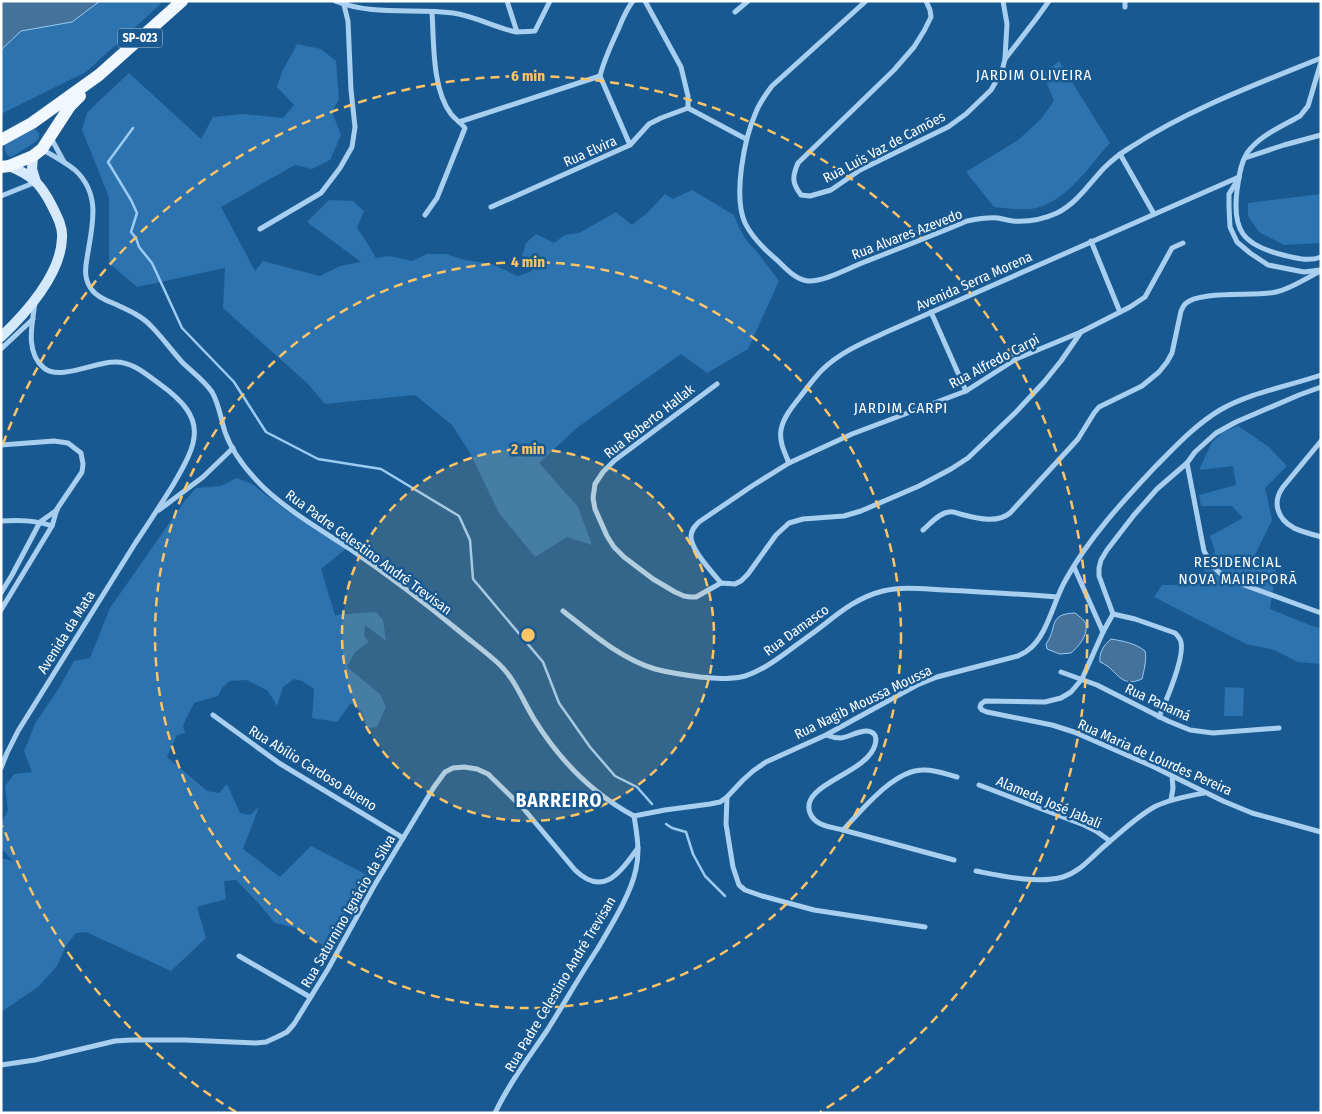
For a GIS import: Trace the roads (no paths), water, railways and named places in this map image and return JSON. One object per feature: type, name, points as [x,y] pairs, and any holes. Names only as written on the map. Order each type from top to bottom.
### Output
[{"type":"main road","name":"SP-023","points":[[37,153],[70,106],[99,75],[182,1]]},
{"type":"main road","name":"SP-023","points":[[3,142],[99,75]]},
{"type":"main road","points":[[32,123],[38,124],[50,137]]},
{"type":"main road","points":[[4,164],[37,153]]},
{"type":"main road","points":[[36,182],[32,169],[37,153]]},
{"type":"main road","points":[[1,337],[36,300],[55,267],[61,251],[62,236],[60,223],[42,187],[21,171],[4,164]]},
{"type":"street","points":[[335,1],[367,10],[464,15],[513,32],[535,31],[550,1]]},
{"type":"street","points":[[507,1],[517,32]]},
{"type":"street","points":[[459,122],[600,76],[608,51],[625,13],[633,1]]},
{"type":"street","points":[[645,1],[682,67],[688,96],[688,108]]},
{"type":"street","points":[[735,12],[748,1]]},
{"type":"street","points":[[630,145],[649,124],[688,108],[746,139],[756,110],[772,86],[866,1]]},
{"type":"street","name":"Rua Luis Vaz de Camões","points":[[926,1],[931,17],[914,47],[894,70],[798,163],[794,172],[794,185],[801,195],[810,196],[831,190],[860,170],[948,127],[966,114],[991,90],[1002,71],[1005,58],[1036,20],[1048,1]]},
{"type":"street","points":[[1003,1],[1007,24],[1005,58]]},
{"type":"street","points":[[260,229],[321,193],[340,168],[352,147],[354,127],[348,21],[345,3]]},
{"type":"street","points":[[425,215],[437,198],[466,128],[451,114],[441,95],[438,82],[432,12]]},
{"type":"street","name":"Rua Alvares Azevedo","points":[[746,139],[740,187],[741,211],[746,224],[768,252],[793,274],[799,279],[813,281],[838,273],[967,221],[988,218],[1012,221],[1034,220],[1057,212],[1070,205],[1120,154],[1169,125],[1221,99],[1321,58]]},
{"type":"street","points":[[1321,62],[1308,106],[1300,116],[1260,139],[1244,158],[1235,208],[1236,222],[1241,233],[1249,241],[1272,252],[1297,258],[1308,260],[1321,257]]},
{"type":"street","name":"Rua Elvira","points":[[491,207],[630,145],[600,76]]},
{"type":"street","points":[[1244,158],[1321,135]]},
{"type":"street","points":[[50,137],[64,162]]},
{"type":"street","points":[[37,153],[64,162],[75,170],[88,187],[92,198],[93,223],[85,271],[92,290],[98,296],[135,314],[150,324],[174,353],[207,385],[217,403],[227,436],[233,448]]},
{"type":"street","points":[[1120,154],[1154,214]]},
{"type":"street","points":[[1239,178],[1229,194],[1230,227],[1237,242],[1250,254],[1268,265],[1304,272],[1321,271]]},
{"type":"street","name":"Avenida Serra Morena","points":[[789,463],[781,440],[784,420],[821,371],[852,348],[1239,178]]},
{"type":"street","points":[[1,196],[36,182]]},
{"type":"street","points":[[1090,242],[1120,312]]},
{"type":"street","name":"Rua Alfredo Carpi","points":[[721,583],[692,543],[691,535],[699,522],[789,463],[852,434],[966,391],[1016,359],[1080,332],[1138,303],[1145,297],[1172,248],[1183,243]]},
{"type":"street","points":[[923,530],[947,512],[991,519],[999,519],[1010,513],[1078,439],[1099,407],[1142,386],[1152,379],[1163,367],[1172,352],[1184,304],[1202,297],[1277,292],[1321,271]]},
{"type":"street","name":"Avenida da Mata","points":[[1,768],[18,730],[186,462],[195,436],[190,413],[181,402],[138,369],[127,363],[102,363],[55,373],[43,367],[37,361],[34,353],[31,335],[36,300]]},
{"type":"street","points":[[931,312],[966,391]]},
{"type":"street","points":[[1,349],[33,319]]},
{"type":"street","points":[[721,583],[735,584],[741,581],[776,535],[789,523],[832,518],[862,511],[919,486],[968,458],[1044,382],[1061,361],[1080,332]]},
{"type":"street","name":"Rua Nagib Moussa Moussa","points":[[634,816],[720,802],[753,771],[766,762],[826,735],[917,685],[937,677],[1018,656],[1028,650],[1039,638],[1065,581],[1106,522],[1170,451],[1196,427],[1221,410],[1254,396],[1321,375]]},
{"type":"street","name":"Rua Roberto Hallak","points":[[717,384],[615,460],[603,472],[595,484],[593,498],[595,509],[614,547],[654,579],[684,596],[696,596],[721,583]]},
{"type":"street","points":[[1082,679],[1113,614],[1099,576],[1101,560],[1134,515],[1157,489],[1187,463],[1206,441],[1223,429],[1272,406],[1321,387]]},
{"type":"street","points":[[1,445],[54,441],[68,443],[81,453],[83,464],[82,472],[57,509],[52,526],[1,610]]},
{"type":"street","points":[[1321,441],[1278,493],[1277,500],[1279,513],[1293,528],[1321,537]]},
{"type":"street","name":"Avenida da Mata","points":[[156,512],[202,476],[233,448]]},
{"type":"street","name":"Rua Padre Celestino André Trevisan","points":[[233,448],[250,473],[273,497],[406,588],[500,665],[517,687],[542,732],[561,758],[585,783],[617,807],[634,816],[638,834],[638,848],[636,869],[631,885],[608,932],[495,1113]]},
{"type":"street","points":[[1187,463],[1204,551],[1212,565],[1233,581],[1321,613]]},
{"type":"street","points":[[1,593],[40,522],[57,509]]},
{"type":"street","points":[[1,522],[15,520],[40,522],[52,526]]},
{"type":"street","points":[[1074,567],[1103,632]]},
{"type":"street","name":"Rua Damasco","points":[[563,611],[621,653],[655,669],[688,676],[730,678],[745,676],[760,670],[848,606],[883,591],[914,589],[1057,597]]},
{"type":"street","points":[[1113,614],[1135,619],[1175,633],[1180,637],[1182,649],[1176,672],[1159,717]]},
{"type":"street","name":"Rua Panamá","points":[[1062,672],[1097,685],[1159,717],[1190,730],[1213,733],[1279,728]]},
{"type":"street","name":"Rua Maria de Lourdes Pereira","points":[[1082,679],[1071,692],[1053,701],[985,701],[980,707],[987,712],[1052,725],[1074,732],[1252,813],[1321,832]]},
{"type":"street","name":"Rua Abílio Cardoso Bueno","points":[[213,715],[279,763],[403,838]]},
{"type":"street","points":[[826,735],[839,738],[864,732],[873,733],[876,737],[875,746],[867,759],[815,792],[811,797],[809,811],[817,823],[954,860]]},
{"type":"street","name":"Rua Saturnino Ignácio da Silva","points":[[1,1065],[35,1060],[123,1040],[256,1043],[266,1042],[287,1032],[294,1024],[328,969],[374,886],[434,787],[445,772],[453,768],[477,769],[488,774],[523,808],[575,870],[590,882],[599,883],[609,880],[618,873],[638,848]]},
{"type":"street","points":[[842,830],[877,794],[906,774],[924,769],[957,777]]},
{"type":"street","points":[[1171,800],[1172,776]]},
{"type":"street","name":"Alameda José Jabali","points":[[979,785],[1084,825],[1110,841]]},
{"type":"street","points":[[976,871],[1023,878],[1045,879],[1073,873],[1086,864],[1110,841],[1156,806],[1171,800],[1204,792]]},
{"type":"street","points":[[727,797],[726,824],[732,867],[739,885],[745,890],[814,910],[925,926]]},
{"type":"street","points":[[239,956],[310,998]]},
{"type":"waterway","points":[[133,128],[108,162],[137,213],[131,232],[136,238],[139,247],[152,263],[182,328],[234,382],[266,432],[318,459],[381,469],[459,516],[470,540],[473,579],[543,662],[559,703],[590,747],[615,776],[637,787],[652,804]]},
{"type":"waterway","points":[[666,824],[686,832],[693,854],[705,876],[725,896]]},
{"type":"district","name":"JARDIM OLIVEIRA","points":[[1034,75]]},
{"type":"district","name":"JARDIM CARPI","points":[[901,408]]},
{"type":"district","name":"RESIDENCIAL NOVA MAIRIPORÃ","points":[[1238,570]]},
{"type":"district","name":"BARREIRO","points":[[559,800]]}]
